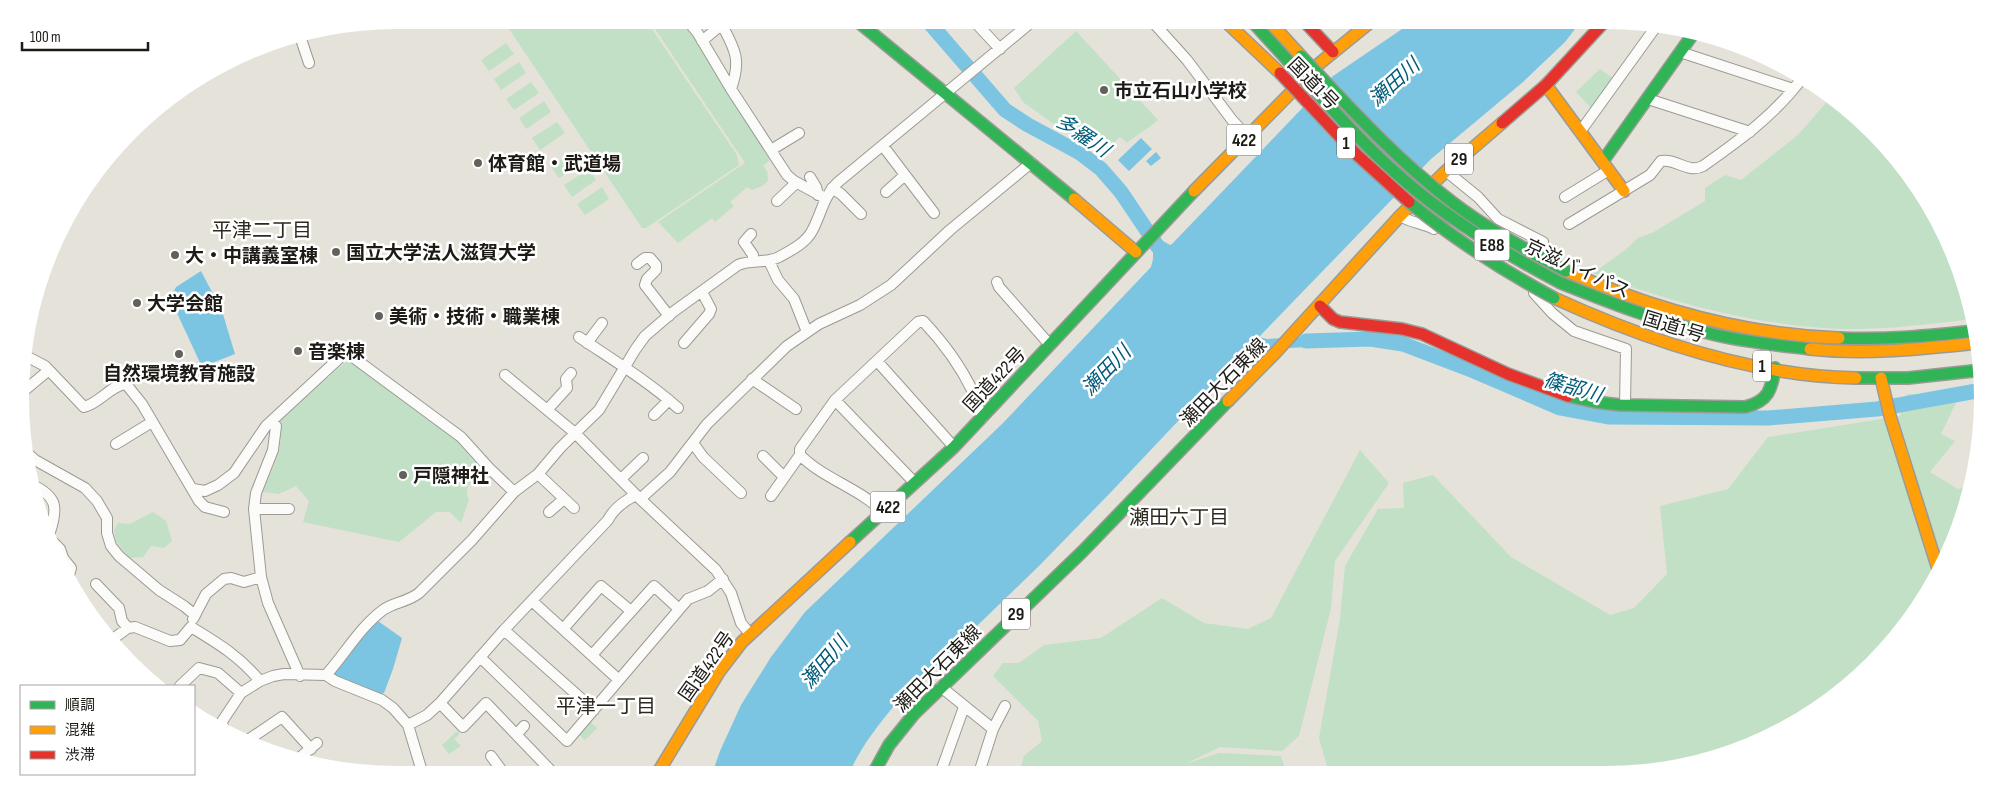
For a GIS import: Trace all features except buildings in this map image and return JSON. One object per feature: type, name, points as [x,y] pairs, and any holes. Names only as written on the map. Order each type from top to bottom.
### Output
[{"type":"main road","points":[[867,29],[1117,234],[1136,252]]},
{"type":"main road","name":"国道1号","points":[[1234,29],[1280,73],[1366,163],[1406,200],[1483,257],[1554,298],[1587,314],[1659,342],[1714,357],[1833,377],[1881,378],[1973,371]]},
{"type":"main road","name":"京滋バイパス","points":[[1259,29],[1334,111],[1405,181],[1485,241],[1561,283],[1599,300],[1670,325],[1758,344],[1814,350],[1868,352],[1919,350],[1970,344]]},
{"type":"main road","name":"京滋バイパス","points":[[1276,29],[1376,135],[1437,190],[1506,238],[1566,271],[1606,289],[1671,312],[1740,328],[1794,336],[1853,340],[1922,337],[1968,332]]},
{"type":"main road","points":[[1311,29],[1333,52]]},
{"type":"main road","name":"国道422号","points":[[661,766],[724,665],[750,634],[954,447],[1145,242],[1320,63],[1362,29]]},
{"type":"main road","name":"瀬田大石東線","points":[[877,766],[899,731],[941,687],[1083,551],[1320,306],[1400,216],[1446,171],[1546,85],[1598,29]]},
{"type":"main road","points":[[1606,166],[1648,98],[1690,39]]},
{"type":"main road","points":[[1546,85],[1624,191]]},
{"type":"main road","points":[[1320,306],[1340,322],[1388,327],[1421,334],[1508,374],[1578,398],[1625,404],[1735,407],[1754,405],[1763,401],[1769,392],[1775,368]]},
{"type":"main road","points":[[1881,378],[1885,401],[1936,562]]},
{"type":"street","points":[[693,29],[787,174],[796,183],[821,197]]},
{"type":"street","points":[[702,41],[717,29]]},
{"type":"street","points":[[728,29],[737,61],[737,71],[731,89]]},
{"type":"street","points":[[981,29],[1000,49]]},
{"type":"street","points":[[326,675],[364,628],[383,610],[419,594],[472,540],[514,492],[538,474],[575,433],[599,410],[645,336],[738,265],[753,261],[769,261],[794,249],[812,232],[821,197],[1023,29]]},
{"type":"street","points":[[1159,29],[1187,60],[1232,120],[1248,137]]},
{"type":"street","points":[[1580,132],[1652,32]]},
{"type":"street","points":[[302,41],[309,63]]},
{"type":"street","points":[[1680,52],[1793,89]]},
{"type":"street","points":[[1569,224],[1650,175],[1658,164],[1664,160],[1691,169],[1698,169],[1750,132],[1770,115],[1798,83]]},
{"type":"street","points":[[1648,98],[1750,132]]},
{"type":"street","points":[[772,150],[799,133]]},
{"type":"street","points":[[883,146],[934,212]]},
{"type":"street","points":[[408,725],[427,715],[440,703],[504,630],[608,520],[611,514],[624,501],[638,497],[670,472],[707,424],[787,346],[819,324],[860,305],[891,285],[950,230],[1031,163]]},
{"type":"street","points":[[1565,197],[1606,166]]},
{"type":"street","points":[[1446,171],[1478,197],[1498,219],[1543,242],[1542,250],[1524,287]]},
{"type":"street","points":[[886,192],[905,175]]},
{"type":"street","points":[[810,177],[821,197]]},
{"type":"street","points":[[778,201],[796,183]]},
{"type":"street","points":[[832,188],[861,214]]},
{"type":"street","points":[[1400,216],[1408,222],[1425,224],[1478,260],[1536,294],[1552,313],[1574,331],[1626,350],[1625,404]]},
{"type":"street","points":[[751,234],[744,242],[753,255],[753,261]]},
{"type":"street","points":[[638,264],[645,258],[650,258],[656,265],[656,270],[647,279],[646,285],[669,316]]},
{"type":"street","points":[[769,261],[778,280],[794,299],[807,332]]},
{"type":"street","points":[[996,282],[1050,345]]},
{"type":"street","points":[[684,343],[710,314],[711,310],[702,292]]},
{"type":"street","points":[[771,496],[800,455],[800,449],[835,400],[918,322],[923,321],[931,329],[965,378],[982,418]]},
{"type":"street","points":[[602,324],[583,340],[656,388],[678,408]]},
{"type":"street","points":[[193,489],[205,491],[218,485],[234,472],[271,422],[346,352],[461,436],[489,468],[514,492]]},
{"type":"street","points":[[31,359],[45,366],[84,407],[93,405],[120,384],[126,384],[142,404],[199,501],[205,507],[224,512]]},
{"type":"street","points":[[877,361],[954,447]]},
{"type":"street","points":[[29,386],[49,370]]},
{"type":"street","points":[[548,409],[567,388],[566,379],[571,373]]},
{"type":"street","points":[[506,375],[575,433],[638,497],[708,562],[723,579],[731,593],[741,623],[750,634]]},
{"type":"street","points":[[752,379],[796,409]]},
{"type":"street","points":[[654,415],[669,400]]},
{"type":"street","points":[[835,400],[914,483]]},
{"type":"street","points":[[116,444],[152,422]]},
{"type":"street","points":[[271,422],[276,426],[276,436],[273,450],[256,492],[254,509],[260,577],[268,603],[300,676]]},
{"type":"street","points":[[693,443],[703,457],[741,493]]},
{"type":"street","points":[[800,455],[815,468],[865,497],[883,512]]},
{"type":"street","points":[[763,456],[784,477]]},
{"type":"street","points":[[621,479],[643,458]]},
{"type":"street","points":[[34,460],[85,488],[97,501],[106,518],[107,533],[112,546],[119,556],[159,590],[195,615]]},
{"type":"street","points":[[538,474],[574,508]]},
{"type":"street","points":[[40,489],[52,498],[55,507],[51,525]]},
{"type":"street","points":[[549,512],[564,499]]},
{"type":"street","points":[[254,509],[289,509]]},
{"type":"street","points":[[116,636],[128,628],[135,627],[170,641],[180,640],[191,627],[206,594],[224,579],[231,578],[244,582],[260,577]]},
{"type":"street","points":[[480,657],[567,741],[688,598],[708,591],[723,579]]},
{"type":"street","points":[[96,584],[119,608],[122,621],[128,628]]},
{"type":"street","points":[[563,629],[601,586],[631,612]]},
{"type":"street","points":[[592,655],[654,586],[679,609]]},
{"type":"street","points":[[532,601],[620,680]]},
{"type":"street","points":[[191,627],[228,649],[246,664],[260,681]]},
{"type":"street","points":[[504,630],[594,710]]},
{"type":"street","points":[[181,685],[199,668],[218,673],[241,693]]},
{"type":"street","points":[[222,722],[241,693],[260,681],[284,674],[300,676],[326,675],[335,681],[382,700],[393,708],[408,725],[420,766]]},
{"type":"street","points":[[941,687],[993,729]]},
{"type":"street","points":[[440,703],[463,727],[486,703],[547,766]]},
{"type":"street","points":[[981,766],[993,729],[1005,706]]},
{"type":"street","points":[[943,766],[964,707]]},
{"type":"street","points":[[253,737],[282,717],[314,746],[304,754]]},
{"type":"street","points":[[517,734],[524,726]]},
{"type":"street","points":[[492,756],[499,766]]},
{"type":"green space","points":[[509,29],[652,29],[737,155],[739,165],[646,228],[642,228]]},
{"type":"green space","points":[[655,29],[690,29],[770,160],[763,166],[767,171],[768,181],[752,190],[747,187],[730,202],[734,206],[715,222],[712,218],[678,243],[658,222],[745,163]]},
{"type":"green space","points":[[1076,31],[1158,120],[1127,143],[1120,137],[1102,154],[1062,130],[1023,102],[1014,88]]},
{"type":"green space","points":[[506,43],[514,54],[489,71],[481,60]]},
{"type":"green space","points":[[519,62],[526,73],[501,90],[494,79]]},
{"type":"green space","points":[[1600,69],[1614,79],[1592,109],[1576,92]]},
{"type":"green space","points":[[531,82],[539,93],[514,110],[506,99]]},
{"type":"green space","points":[[544,101],[551,112],[526,129],[519,118]]},
{"type":"green space","points":[[1826,102],[1849,120],[1883,154],[1912,193],[1936,234],[1955,279],[1966,320],[1874,329],[1841,329],[1778,323],[1746,318],[1683,303],[1593,273],[1624,251],[1638,238],[1654,232],[1705,201],[1705,188],[1725,175],[1741,180],[1798,135]]},
{"type":"green space","points":[[557,122],[565,133],[540,150],[532,138]]},
{"type":"green space","points":[[576,150],[584,161],[559,178],[551,167]]},
{"type":"green space","points":[[589,169],[596,180],[572,197],[564,185]]},
{"type":"green space","points":[[602,187],[609,199],[585,215],[577,204]]},
{"type":"green space","points":[[348,360],[455,439],[482,471],[468,487],[467,495],[469,500],[461,523],[450,512],[436,512],[399,542],[303,522],[309,501],[296,486],[279,494],[263,492],[280,448],[280,420]]},
{"type":"green space","points":[[1907,394],[1960,394],[1941,434],[1955,441],[1930,472],[1958,489],[1963,488],[1955,516],[1925,582],[1883,641],[1849,675],[1790,717],[1724,747],[1701,754],[1654,763],[1606,766],[1327,766],[1319,738],[1340,619],[1345,566],[1378,509],[1404,508],[1403,483],[1433,475],[1511,557],[1610,615],[1634,608],[1667,574],[1660,506],[1728,489],[1768,437],[1900,416]]},
{"type":"green space","points":[[1360,450],[1389,483],[1335,561],[1331,608],[1299,736],[1282,751],[1220,747],[1185,764],[1219,753],[1281,756],[1284,766],[1021,766],[1024,756],[1042,741],[1038,721],[993,676],[1003,663],[1019,663],[1044,645],[1101,638],[1162,598],[1204,623],[1248,629],[1271,618]]},
{"type":"green space","points":[[153,512],[166,521],[172,541],[164,548],[151,546],[143,557],[129,558],[116,541],[114,531],[118,523],[130,524]]},
{"type":"green space","points":[[589,721],[597,728],[585,740],[577,733]]},
{"type":"green space","points":[[457,731],[460,734],[454,739],[461,746],[449,754],[442,745]]},
{"type":"water","name":"瀬田川","points":[[1402,29],[1575,29],[1565,42],[1523,82],[1431,159],[1259,337],[1267,339],[1326,336],[1326,346],[1269,349],[1247,348],[1039,566],[894,706],[863,747],[853,766],[715,766],[741,705],[771,657],[805,612],[1002,424],[1151,267],[1153,248],[1161,240],[1170,245],[1172,244],[1333,76]]},
{"type":"water","points":[[1141,138],[1152,149],[1129,171],[1118,160]]},
{"type":"water","points":[[1156,152],[1161,158],[1151,166],[1146,161]]},
{"type":"water","points":[[201,271],[222,311],[235,354],[202,367],[170,298],[176,287]]},
{"type":"water","points":[[378,621],[402,638],[384,693],[379,695],[336,678],[334,673],[367,631]]},
{"type":"waterway","name":"多羅川","points":[[935,29],[1005,110],[1028,125],[1080,153],[1101,169],[1121,192],[1158,247]]},
{"type":"waterway","name":"篠部川","points":[[1306,341],[1370,339],[1403,344],[1474,371],[1560,408],[1608,417],[1768,418],[1877,409],[1974,391]]},
{"type":"traffic: fast","points":[[867,29],[1074,199]]},
{"type":"traffic: fast","points":[[1259,29],[1291,64]]},
{"type":"traffic: fast","points":[[1603,161],[1690,39]]},
{"type":"traffic: fast","points":[[1301,56],[1374,132],[1431,185],[1452,202],[1507,239],[1566,271]]},
{"type":"traffic: fast","points":[[1291,64],[1375,154],[1423,196],[1480,236],[1520,261],[1561,283]]},
{"type":"traffic: fast","points":[[850,542],[954,447],[1194,191]]},
{"type":"traffic: fast","points":[[1409,202],[1443,229],[1479,253],[1554,298]]},
{"type":"traffic: fast","points":[[1561,283],[1636,312],[1674,324],[1724,337],[1810,349]]},
{"type":"traffic: fast","points":[[1839,338],[1907,337],[1968,332]]},
{"type":"traffic: fast","points":[[1568,396],[1620,405],[1745,407],[1753,405],[1768,394],[1775,368]]},
{"type":"traffic: fast","points":[[1856,378],[1908,378],[1973,371]]},
{"type":"traffic: fast","points":[[877,766],[889,745],[914,714],[1083,551],[1228,401]]},
{"type":"traffic: slow","points":[[1234,29],[1280,73]]},
{"type":"traffic: slow","points":[[1276,29],[1301,56]]},
{"type":"traffic: slow","points":[[1194,191],[1320,63],[1362,29]]},
{"type":"traffic: slow","points":[[1546,85],[1624,191]]},
{"type":"traffic: slow","points":[[1228,401],[1276,352],[1400,216],[1446,171],[1502,123]]},
{"type":"traffic: slow","points":[[1074,199],[1136,252]]},
{"type":"traffic: slow","points":[[1566,271],[1632,297],[1699,318],[1768,332],[1839,338]]},
{"type":"traffic: slow","points":[[1554,298],[1663,342],[1701,353],[1778,371],[1856,378]]},
{"type":"traffic: slow","points":[[1810,349],[1873,351],[1970,344]]},
{"type":"traffic: slow","points":[[1881,378],[1890,416],[1936,562]]},
{"type":"traffic: slow","points":[[662,766],[719,672],[742,642],[850,542]]},
{"type":"traffic: jam","points":[[1311,29],[1333,52]]},
{"type":"traffic: jam","points":[[1502,123],[1546,85],[1598,29]]},
{"type":"traffic: jam","points":[[1280,73],[1356,154],[1409,202]]},
{"type":"traffic: jam","points":[[1320,306],[1333,319],[1340,322],[1402,329],[1422,334],[1508,374],[1568,396]]},
{"type":"place","name":"市立石山小学校","points":[[1104,90]]},
{"type":"place","name":"体育館・武道場","points":[[478,163]]},
{"type":"place","name":"国立大学法人滋賀大学","points":[[336,252]]},
{"type":"place","name":"大・中講義室棟","points":[[175,255]]},
{"type":"place","name":"大学会館","points":[[137,303]]},
{"type":"place","name":"美術・技術・職業棟","points":[[379,316]]},
{"type":"place","name":"音楽棟","points":[[298,351]]},
{"type":"place","name":"自然環境教育施設","points":[[179,354]]},
{"type":"place","name":"戸隠神社","points":[[403,475]]},
{"type":"district","name":"平津二丁目","points":[[262,230]]},
{"type":"district","name":"瀬田六丁目","points":[[1179,517]]},
{"type":"district","name":"平津一丁目","points":[[606,706]]}]
